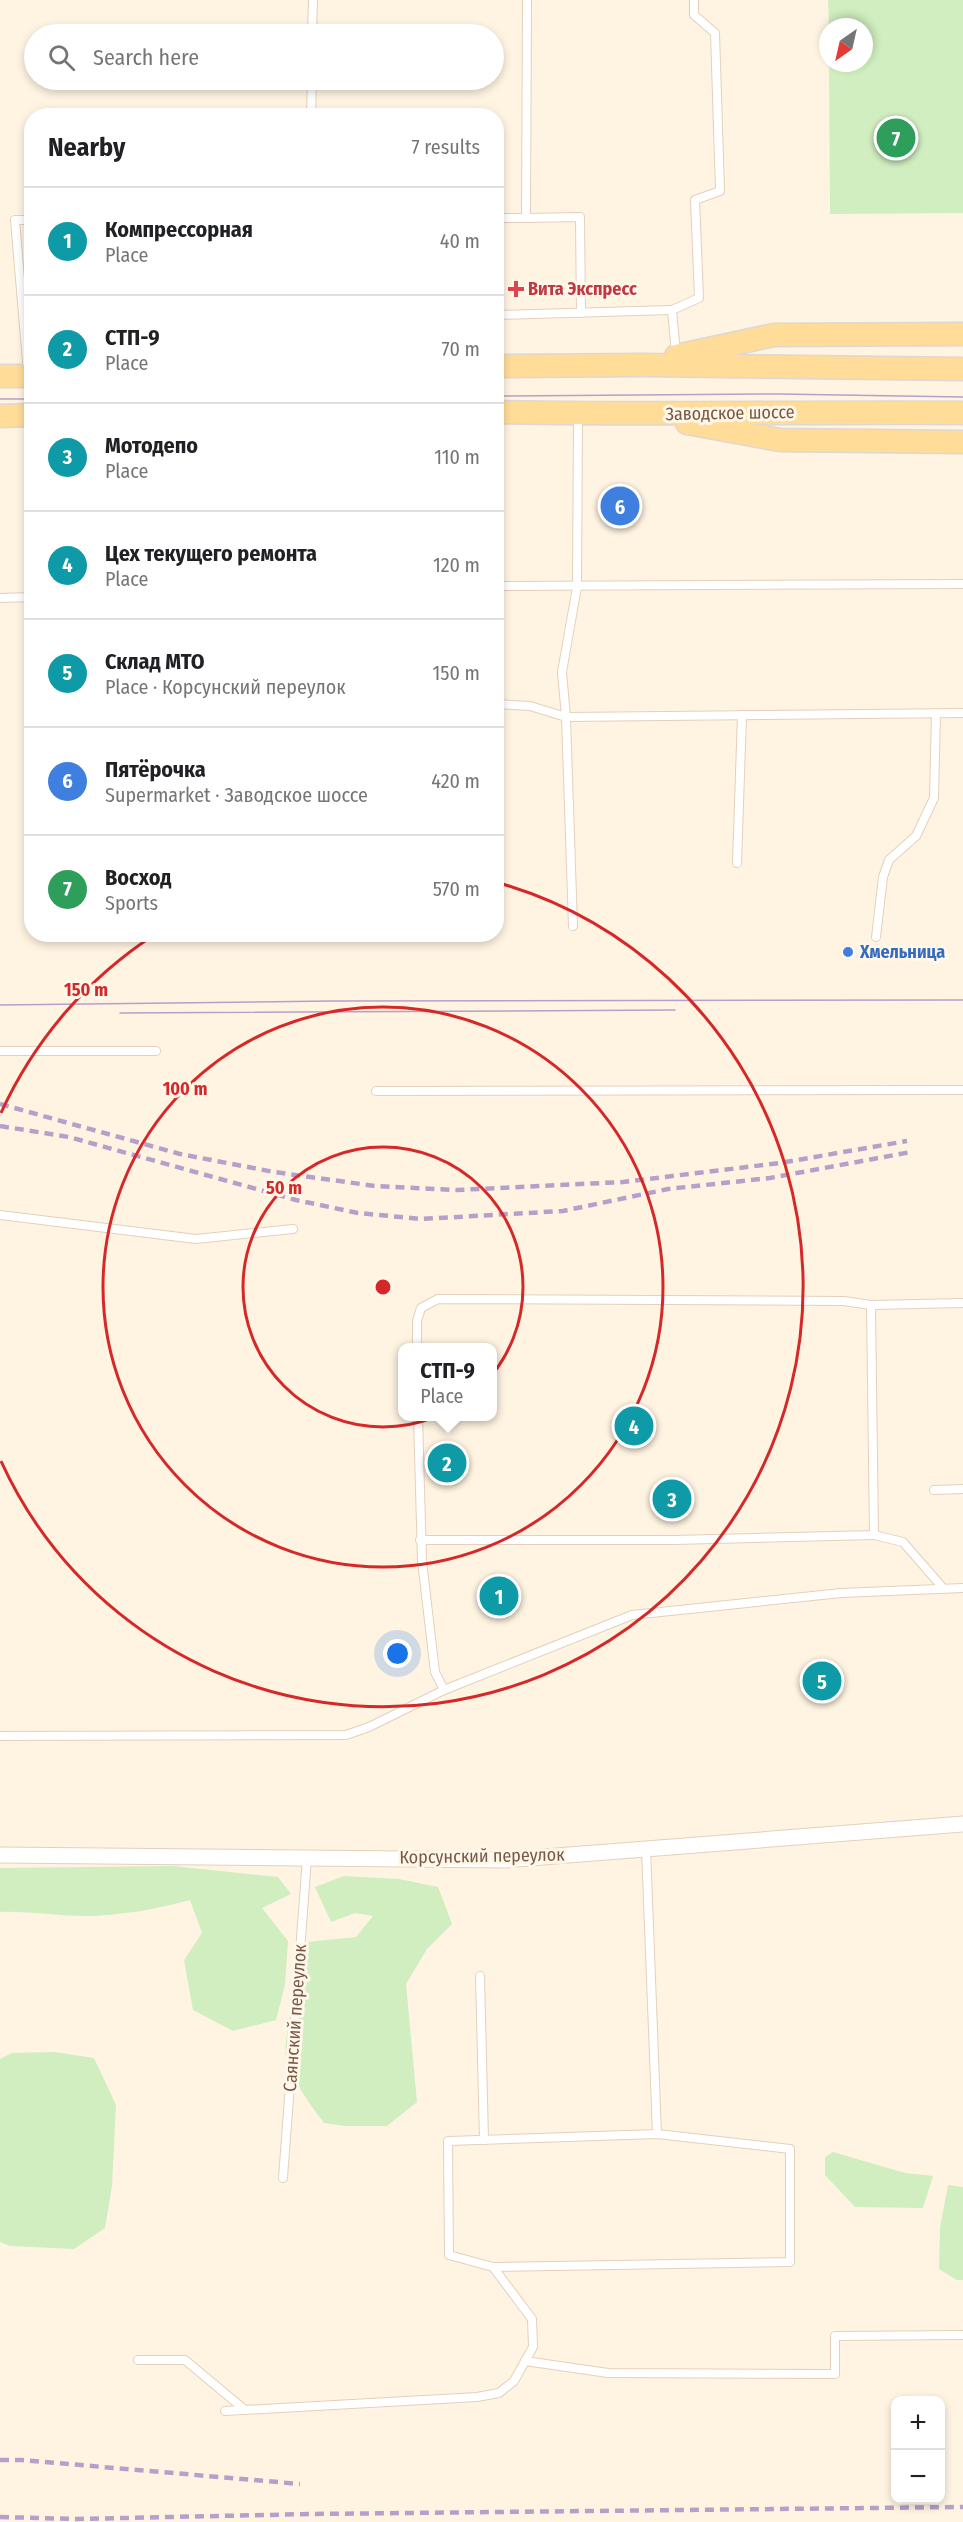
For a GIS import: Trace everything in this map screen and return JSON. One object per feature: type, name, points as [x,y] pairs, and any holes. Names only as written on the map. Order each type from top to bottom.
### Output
[{"type":"main road","points":[[644,365],[774,334],[963,334]]},
{"type":"main road","points":[[504,366],[644,365],[963,369]]},
{"type":"main road","points":[[0,376],[24,376]]},
{"type":"main road","name":"Заводское шоссе","points":[[504,412],[639,415],[778,411],[963,413]]},
{"type":"main road","points":[[639,415],[780,440],[963,442]]},
{"type":"main road","points":[[0,416],[24,416]]},
{"type":"street","name":"Корсунский переулок","points":[[0,1855],[506,1860],[963,1824]]},
{"type":"lane","points":[[312,24],[313,0]]},
{"type":"lane","points":[[526,218],[527,0]]},
{"type":"lane","points":[[504,315],[672,310],[699,298],[694,200],[720,191],[715,33],[694,15],[694,0]]},
{"type":"lane","points":[[311,108],[312,90]]},
{"type":"lane","points":[[504,218],[580,217],[581,313]]},
{"type":"lane","points":[[24,220],[15,220],[24,293]]},
{"type":"lane","points":[[672,310],[676,356]]},
{"type":"lane","points":[[573,926],[566,717],[562,672],[577,587],[578,414]]},
{"type":"lane","points":[[504,586],[963,584]]},
{"type":"lane","points":[[0,598],[24,597]]},
{"type":"lane","points":[[504,704],[530,706],[566,717],[963,713]]},
{"type":"lane","points":[[876,937],[883,877],[889,860],[916,836],[934,798],[936,713]]},
{"type":"lane","points":[[737,863],[742,715]]},
{"type":"lane","points":[[0,1051],[156,1051]]},
{"type":"lane","points":[[376,1091],[963,1090]]},
{"type":"lane","points":[[0,1215],[196,1239],[293,1229]]},
{"type":"lane","points":[[417,1343],[417,1321],[421,1308],[438,1299],[832,1301],[871,1305],[963,1303]]},
{"type":"lane","points":[[871,1305],[874,1535]]},
{"type":"lane","points":[[418,1421],[420,1540],[435,1672],[444,1690]]},
{"type":"lane","points":[[934,1490],[963,1489]]},
{"type":"lane","points":[[420,1540],[674,1540],[874,1535],[903,1542],[943,1588]]},
{"type":"lane","points":[[0,1736],[346,1735],[369,1727],[444,1690],[632,1615],[841,1593],[963,1588]]},
{"type":"lane","points":[[646,1848],[657,2134]]},
{"type":"lane","name":"Саянский переулок","points":[[283,2178],[307,1858]]},
{"type":"lane","points":[[480,1976],[484,2140]]},
{"type":"lane","points":[[657,2134],[790,2149],[790,2262],[493,2267],[449,2254],[448,2141],[484,2140],[657,2134]]},
{"type":"lane","points":[[225,2411],[477,2397],[499,2393],[514,2381],[533,2347],[532,2319],[493,2267]]},
{"type":"lane","points":[[525,2361],[608,2373],[835,2374],[835,2337],[963,2336]]},
{"type":"lane","points":[[138,2360],[185,2360],[244,2410]]},
{"type":"green space","points":[[828,0],[963,0],[963,213],[830,214],[829,72],[873,72],[873,18],[829,18]]},
{"type":"green space","points":[[173,1866],[278,1877],[291,1894],[262,1908],[288,1941],[285,1985],[276,2020],[233,2031],[193,2010],[184,1960],[202,1933],[190,1900],[138,1911],[97,1916],[0,1912],[0,1868]]},
{"type":"green space","points":[[344,1876],[399,1879],[438,1887],[452,1924],[427,1949],[406,1984],[417,2102],[387,2126],[345,2126],[324,2123],[297,2082],[286,2055],[290,2018],[307,1942],[356,1937],[373,1916],[355,1913],[331,1922],[315,1887]]},
{"type":"green space","points":[[54,2052],[94,2058],[116,2105],[112,2186],[105,2228],[74,2249],[10,2246],[0,2242],[0,2059],[12,2053]]},
{"type":"green space","points":[[833,2152],[905,2173],[933,2176],[923,2208],[855,2207],[825,2175],[825,2157]]},
{"type":"green space","points":[[948,2185],[963,2187],[963,2280],[957,2280],[939,2269],[940,2228]]},
{"type":"tram line","points":[[504,396],[778,394],[963,397]]},
{"type":"tram line","points":[[0,399],[24,399]]},
{"type":"tram line","points":[[0,1005],[332,1001],[963,1000]]},
{"type":"tram line","points":[[120,1013],[675,1010]]},
{"type":"railway","points":[[0,1104],[180,1154],[274,1172],[375,1186],[457,1190],[623,1182],[780,1163],[907,1141]]},
{"type":"railway","points":[[0,1126],[69,1137],[296,1200],[358,1213],[421,1219],[563,1211],[668,1189],[770,1178],[911,1152]]},
{"type":"railway","points":[[0,2460],[300,2484]]},
{"type":"railway","points":[[0,2517],[77,2519],[311,2514],[963,2507]]},
{"type":"place","name":"Восход","points":[[896,138]]},
{"type":"place","name":"Вита Экспресс","points":[[516,289]]},
{"type":"place","name":"Пятёрочка","points":[[620,506]]},
{"type":"place","name":"Хмельница","points":[[848,952]]},
{"type":"place","name":"Цех текущего ремонта","points":[[634,1426]]},
{"type":"place","name":"СТП-9","points":[[447,1463]]},
{"type":"place","name":"Мотодепо","points":[[672,1499]]},
{"type":"place","name":"Компрессорная","points":[[499,1596]]},
{"type":"place","name":"Склад МТО","points":[[822,1681]]}]
